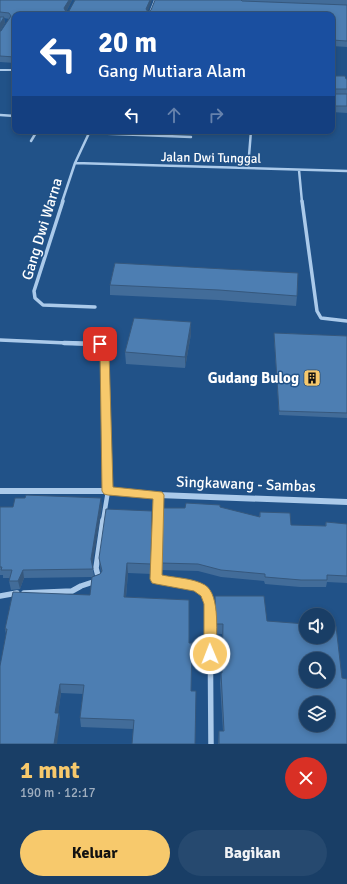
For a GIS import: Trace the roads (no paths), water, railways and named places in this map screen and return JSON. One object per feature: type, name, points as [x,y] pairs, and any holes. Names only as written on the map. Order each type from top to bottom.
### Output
[{"type":"street","points":[[150,12],[155,0]]},
{"type":"street","points":[[0,70],[12,70]]},
{"type":"street","points":[[0,115],[12,116]]},
{"type":"street","points":[[31,141],[35,134]]},
{"type":"street","name":"Gang Dwi Warna","points":[[88,134],[74,163],[34,291],[34,299],[43,305],[95,306]]},
{"type":"street","points":[[130,134],[191,137]]},
{"type":"street","points":[[248,168],[251,134]]},
{"type":"street","name":"Jalan Dwi Tunggal","points":[[74,163],[347,171]]},
{"type":"street","points":[[299,170],[304,224],[317,311],[321,318],[347,321]]},
{"type":"street","points":[[0,340],[100,344],[104,348],[108,491],[97,557],[96,568],[99,580],[80,586],[72,591],[6,594],[0,596]]},
{"type":"street","name":"Singkawang - Sambas","points":[[0,491],[108,491],[158,495],[347,502]]},
{"type":"street","points":[[158,495],[156,579],[196,586],[207,594],[210,604],[211,744]]},
{"type":"place","name":"Gudang Bulog","points":[[312,378]]}]
